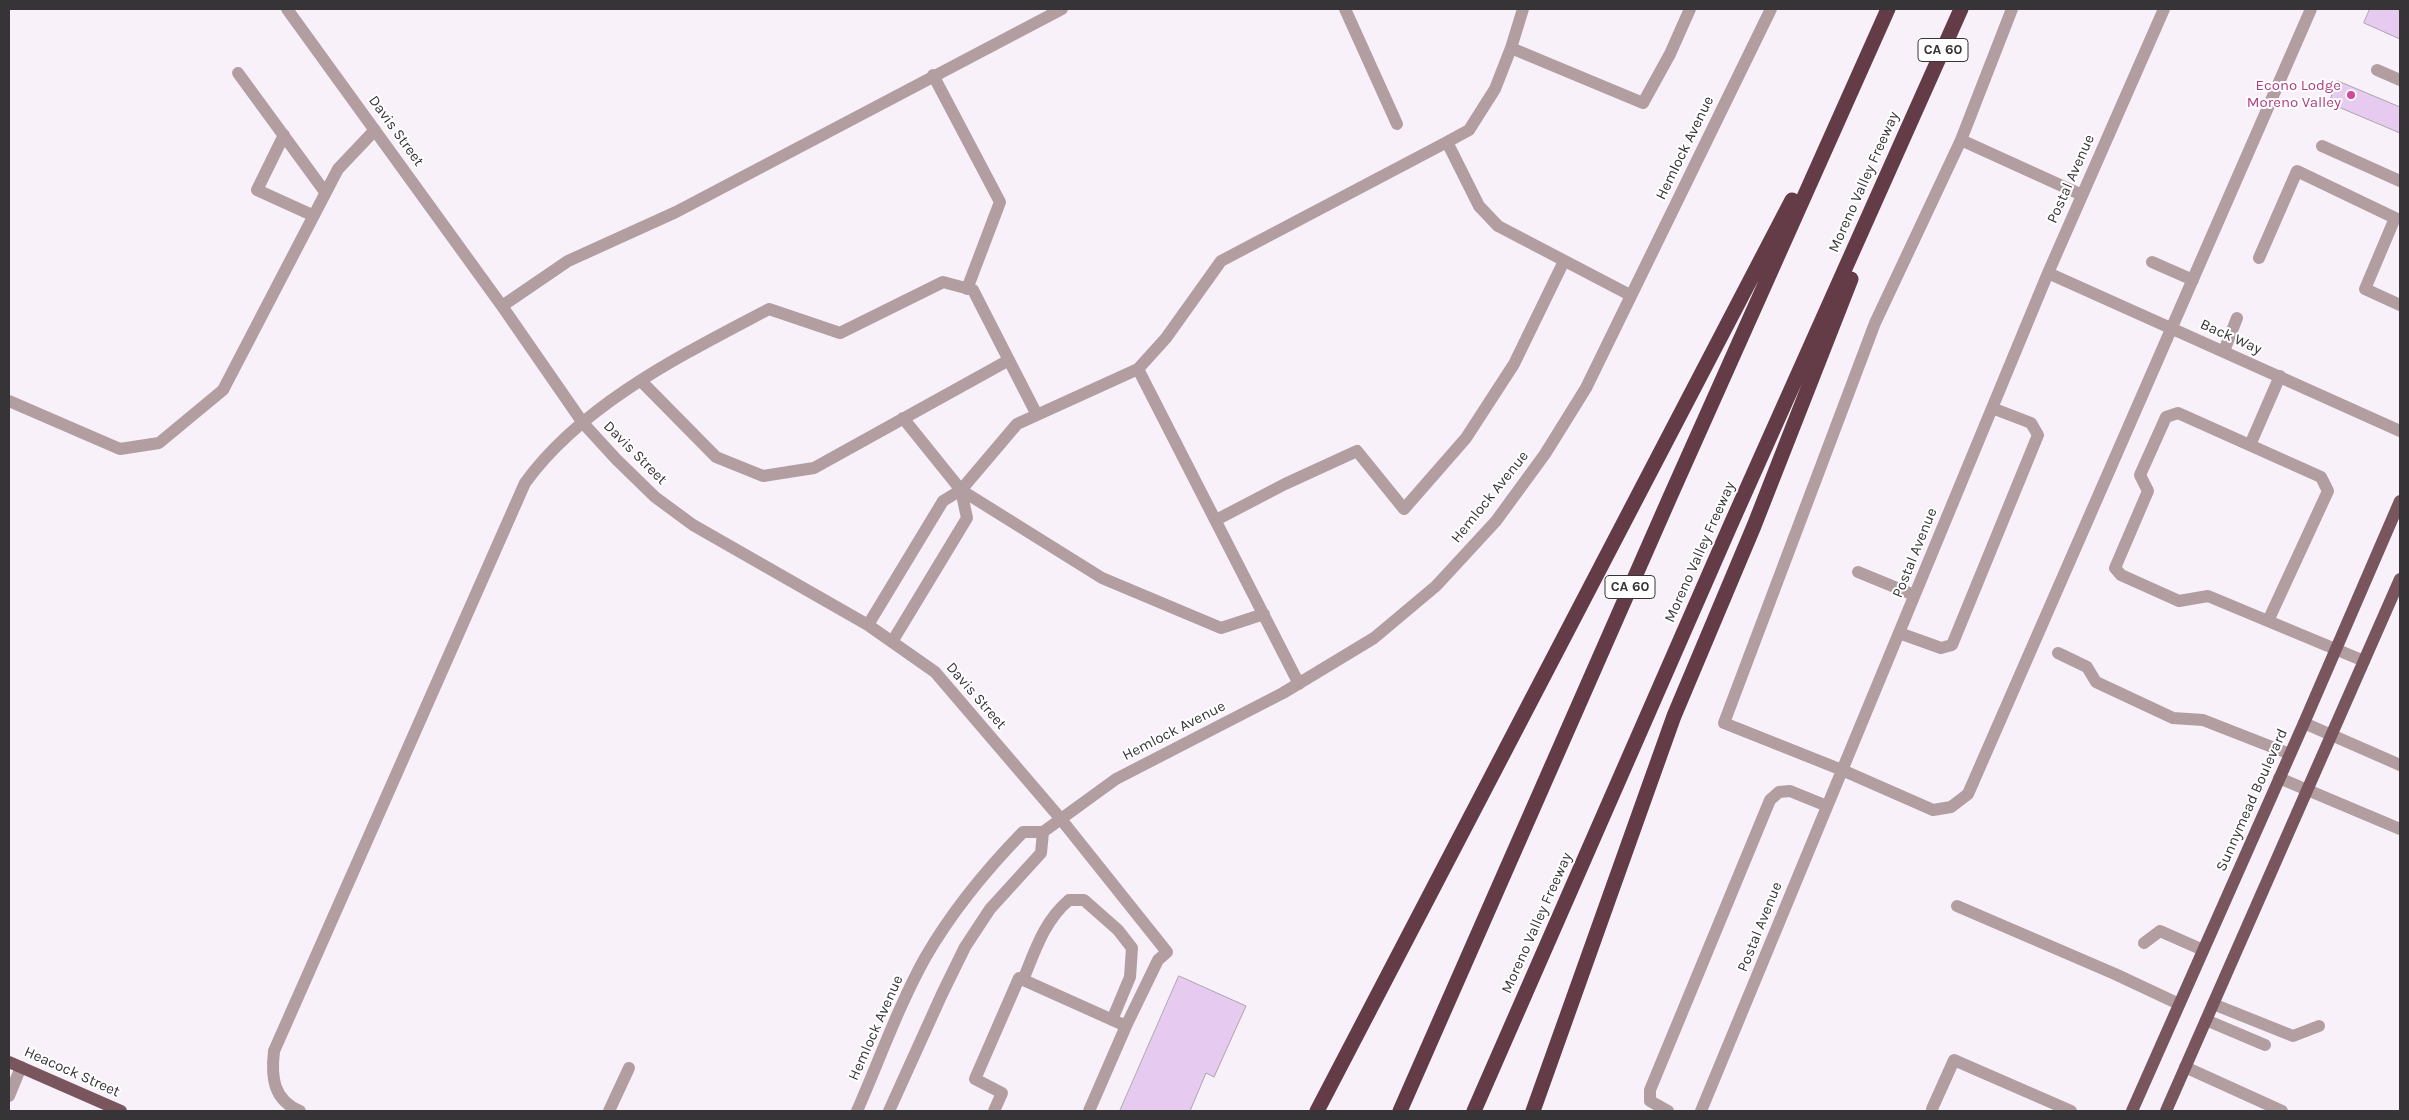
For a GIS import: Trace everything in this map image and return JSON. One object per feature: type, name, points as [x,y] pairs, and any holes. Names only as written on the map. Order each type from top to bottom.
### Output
[{"type":"highway","name":"CA 60","points":[[1400,1111],[1670,496],[1888,9]]},
{"type":"highway","name":"Moreno Valley Freeway","points":[[1474,1111],[1731,524],[1961,9]]},
{"type":"highway","points":[[1317,1111],[1863,64]]},
{"type":"highway","points":[[1533,1111],[1674,716],[1754,526],[1924,91]]},
{"type":"main road","name":"Sunnymead Boulevard","points":[[2132,1111],[2400,501]]},
{"type":"main road","points":[[2166,1111],[2400,583]]},
{"type":"main road","name":"Heacock Street","points":[[9,1062],[97,1106],[121,1111]]},
{"type":"street","name":"Davis Street","points":[[288,9],[502,306],[583,423],[655,497],[693,524],[868,625],[935,672],[1060,818],[1167,952],[1158,960],[1126,1026]]},
{"type":"street","points":[[502,306],[568,261],[676,212],[933,75],[1062,9]]},
{"type":"street","points":[[1345,9],[1397,124]]},
{"type":"street","points":[[868,625],[943,501],[961,490],[1017,424],[1138,369],[1166,338],[1221,261],[1469,130],[1496,89],[1523,9]]},
{"type":"street","points":[[1511,48],[1643,103],[1670,54],[1690,9]]},
{"type":"street","name":"Hemlock Avenue","points":[[857,1111],[925,959],[953,915],[982,875],[1023,832],[1043,832],[1116,779],[1299,684],[1374,638],[1436,586],[1496,521],[1545,454],[1586,388],[1771,9]]},
{"type":"street","points":[[2012,9],[1961,140],[1875,324],[1724,723],[1842,770],[1933,810],[1951,807],[1968,794],[2311,9]]},
{"type":"street","name":"Postal Avenue","points":[[1701,1111],[2048,273],[2164,9]]},
{"type":"street","points":[[2377,70],[2400,80]]},
{"type":"street","points":[[238,73],[325,192]]},
{"type":"street","points":[[933,75],[1000,202],[967,289]]},
{"type":"street","points":[[9,401],[120,449],[159,444],[223,390],[312,215],[338,169],[375,130]]},
{"type":"street","points":[[284,135],[257,190],[312,215]]},
{"type":"street","points":[[1961,140],[2082,195]]},
{"type":"street","points":[[1447,142],[1479,206],[1498,226],[1630,295]]},
{"type":"street","points":[[2322,146],[2400,181]]},
{"type":"street","points":[[2259,258],[2296,171],[2397,219],[2365,289],[2400,305]]},
{"type":"street","points":[[1216,520],[1285,484],[1357,451],[1404,509],[1466,438],[1509,372],[1564,262]]},
{"type":"street","points":[[2152,262],[2193,280]]},
{"type":"street","name":"Back Way","points":[[2048,273],[2400,430]]},
{"type":"street","points":[[300,1111],[284,1102],[276,1088],[271,1072],[274,1051],[525,483],[555,446],[583,423],[663,365],[769,309],[840,333],[943,282],[973,290],[1037,415]]},
{"type":"street","points":[[2224,351],[2237,318]]},
{"type":"street","points":[[641,381],[716,458],[763,476],[814,468],[1009,360]]},
{"type":"street","points":[[1138,369],[1299,684]]},
{"type":"street","points":[[2250,445],[2280,376]]},
{"type":"street","points":[[1899,633],[1941,648],[1952,645],[2038,435],[2031,423],[1992,408]]},
{"type":"street","points":[[2268,621],[2328,491],[2321,477],[2178,413],[2166,416],[2140,474],[2148,491],[2114,568],[2121,576],[2179,601],[2208,596],[2268,621],[2337,648],[2364,661]]},
{"type":"street","points":[[903,418],[961,490],[1102,578],[1221,628],[1264,614]]},
{"type":"street","points":[[892,642],[967,518],[961,490]]},
{"type":"street","points":[[1858,572],[1914,596]]},
{"type":"street","points":[[2058,653],[2087,667],[2096,682],[2173,718],[2203,720],[2290,754]]},
{"type":"street","points":[[2304,723],[2400,765]]},
{"type":"street","points":[[2279,778],[2400,829]]},
{"type":"street","points":[[1668,1111],[1650,1101],[1650,1090],[1770,800],[1779,792],[1790,791],[1827,806]]},
{"type":"street","points":[[893,1110],[942,994],[965,947],[990,909],[1041,853],[1043,832]]},
{"type":"street","points":[[1024,980],[1040,938],[1056,912],[1069,900],[1084,900],[1118,930],[1132,948],[1130,977],[1112,1020]]},
{"type":"street","points":[[1957,906],[2116,974],[2179,1004]]},
{"type":"street","points":[[2144,943],[2160,932],[2203,950]]},
{"type":"street","points":[[994,1111],[1002,1093],[975,1080],[1019,978],[1126,1026],[1089,1111]]},
{"type":"street","points":[[2213,1004],[2293,1036],[2319,1026]]},
{"type":"street","points":[[2206,1020],[2265,1045]]},
{"type":"street","points":[[1932,1109],[1954,1060],[2071,1111]]},
{"type":"street","points":[[9,1096],[22,1067]]},
{"type":"street","points":[[2186,1067],[2282,1111]]},
{"type":"street","points":[[609,1111],[629,1068]]},
{"type":"building","points":[[2370,9],[2400,9],[2400,39],[2364,23]]},
{"type":"building","name":"Econo Lodge Moreno Valley","points":[[2338,81],[2400,107],[2400,133],[2329,103]]},
{"type":"building","points":[[1179,976],[1246,1006],[1214,1077],[1206,1073],[1190,1111],[1120,1111]]},
{"type":"place","name":"Econo Lodge Moreno Valley","points":[[2351,95]]}]
